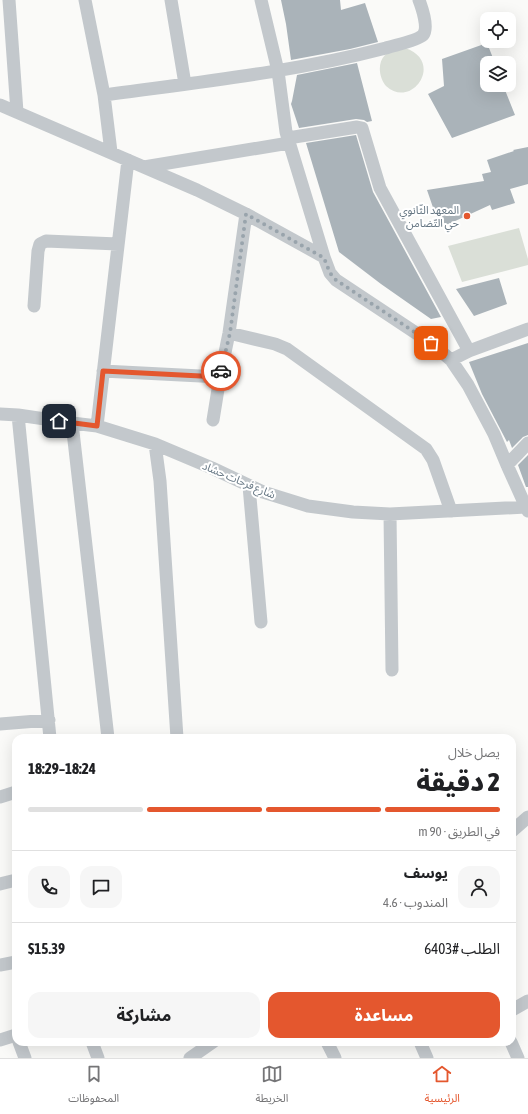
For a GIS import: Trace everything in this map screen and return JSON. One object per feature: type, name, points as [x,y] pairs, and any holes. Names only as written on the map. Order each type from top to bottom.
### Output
[{"type":"street","points":[[9,0],[17,112]]},
{"type":"street","points":[[85,0],[104,95],[111,152]]},
{"type":"street","points":[[171,0],[184,84]]},
{"type":"street","points":[[261,0],[278,71],[288,140],[324,258],[330,273],[336,280],[431,343],[451,360],[468,385],[494,434],[506,465],[527,509]]},
{"type":"street","points":[[104,95],[278,71],[374,51],[408,42],[422,36],[425,31],[426,24],[419,0]]},
{"type":"street","points":[[0,105],[197,190],[246,214],[324,258]]},
{"type":"street","points":[[144,167],[357,127],[362,128],[380,188],[469,351]]},
{"type":"street","points":[[97,426],[128,160]]},
{"type":"street","points":[[213,420],[220,377],[230,333],[246,214]]},
{"type":"street","points":[[34,306],[38,251],[40,244],[46,241],[118,244]]},
{"type":"street","points":[[451,360],[469,351],[528,329]]},
{"type":"street","points":[[230,333],[275,344],[287,349],[426,449],[433,460],[451,511]]},
{"type":"street","points":[[103,371],[220,377]]},
{"type":"street","name":"شارع فرحات حشاد","points":[[0,414],[18,415],[97,426],[155,444],[212,468],[263,492],[308,506],[353,512],[390,514],[527,509]]},
{"type":"street","points":[[18,415],[50,734]]},
{"type":"street","points":[[72,423],[108,734]]},
{"type":"street","points":[[506,465],[528,443]]},
{"type":"street","points":[[155,444],[160,480],[177,734]]},
{"type":"street","points":[[249,486],[261,622]]},
{"type":"street","points":[[390,514],[392,670]]},
{"type":"street","points":[[0,724],[49,720]]},
{"type":"street","points":[[0,797],[12,793]]},
{"type":"street","points":[[516,828],[528,817]]},
{"type":"street","points":[[0,884],[12,881]]},
{"type":"street","points":[[0,965],[12,963]]},
{"type":"street","points":[[516,1008],[528,1001]]},
{"type":"street","points":[[0,1040],[12,1036]]},
{"type":"street","points":[[20,1046],[25,1058]]},
{"type":"street","points":[[94,1046],[98,1058]]},
{"type":"street","points":[[197,1052],[207,1046]]},
{"type":"street","points":[[329,1046],[335,1058]]},
{"type":"street","points":[[422,1046],[427,1058]]},
{"type":"street","points":[[513,1046],[518,1058]]},
{"type":"shaded area","points":[[405,48],[417,54],[423,63],[423,72],[420,81],[414,88],[406,92],[396,92],[384,83],[380,75],[380,66],[382,58],[385,55]]},
{"type":"shaded area","points":[[519,228],[528,259],[528,265],[462,282],[448,246]]},
{"type":"building","points":[[281,0],[340,0],[341,10],[365,3],[378,42],[291,60]]},
{"type":"building","points":[[480,45],[480,48],[489,48],[492,56],[480,56],[480,92],[506,92],[515,115],[452,138],[428,94],[444,86],[442,59]]},
{"type":"building","points":[[357,63],[372,121],[367,122],[356,119],[299,128],[291,104],[297,75]]},
{"type":"building","points":[[356,135],[373,192],[441,317],[431,319],[339,252],[306,143]]},
{"type":"building","points":[[528,147],[528,184],[510,189],[515,203],[492,210],[490,205],[440,228],[427,190],[484,181],[482,174],[491,172],[487,160],[514,151],[513,150]]},
{"type":"building","points":[[499,278],[507,304],[474,316],[456,289]]},
{"type":"building","points":[[528,343],[528,435],[523,437],[512,448],[509,440],[507,442],[482,394],[469,362]]},
{"type":"building","points":[[528,455],[528,487],[526,487],[518,465]]},
{"type":"way so far","points":[[221,371],[230,333],[246,214],[324,258],[330,273],[336,280],[431,343]]},
{"type":"place","name":"المعهد الثّانوي حي التّضامن","points":[[467,216]]},
{"type":"route","points":[[59,421],[97,426],[103,371],[220,377],[221,371]]}]
